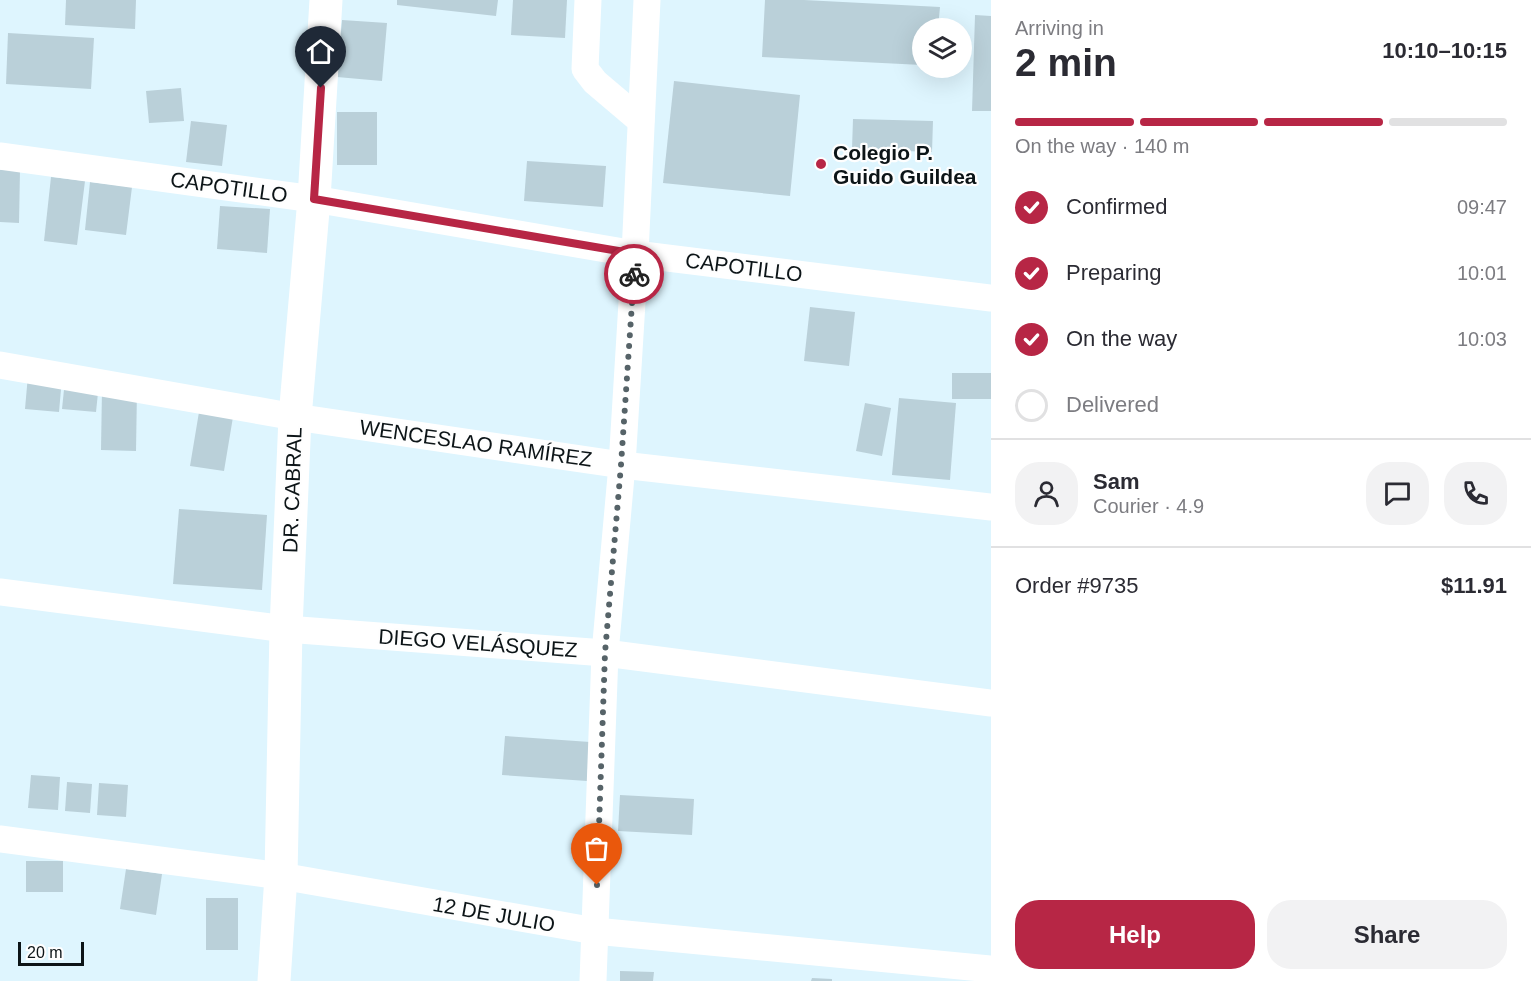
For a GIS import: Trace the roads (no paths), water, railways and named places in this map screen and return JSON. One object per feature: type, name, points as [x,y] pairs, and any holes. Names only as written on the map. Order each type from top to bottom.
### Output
[{"type":"street","name":"DR. CABRAL","points":[[274,981],[281,876],[286,629],[295,417],[314,199],[326,0]]},
{"type":"street","points":[[588,0],[585,69],[595,82],[641,121]]},
{"type":"street","points":[[593,981],[605,653],[636,254],[647,0]]},
{"type":"street","name":"CAPOTILLO","points":[[0,156],[314,199],[636,254],[991,298]]},
{"type":"street","name":"WENCESLAO RAMÍREZ","points":[[0,365],[295,417],[621,465],[991,507]]},
{"type":"street","name":"DIEGO VELÁSQUEZ","points":[[0,592],[286,629],[605,653],[991,702]]},
{"type":"street","name":"12 DE JULIO","points":[[0,839],[281,876],[595,932],[991,969]]},
{"type":"place","name":"Colegio P. Guido Guildea","points":[[821,164]]}]
